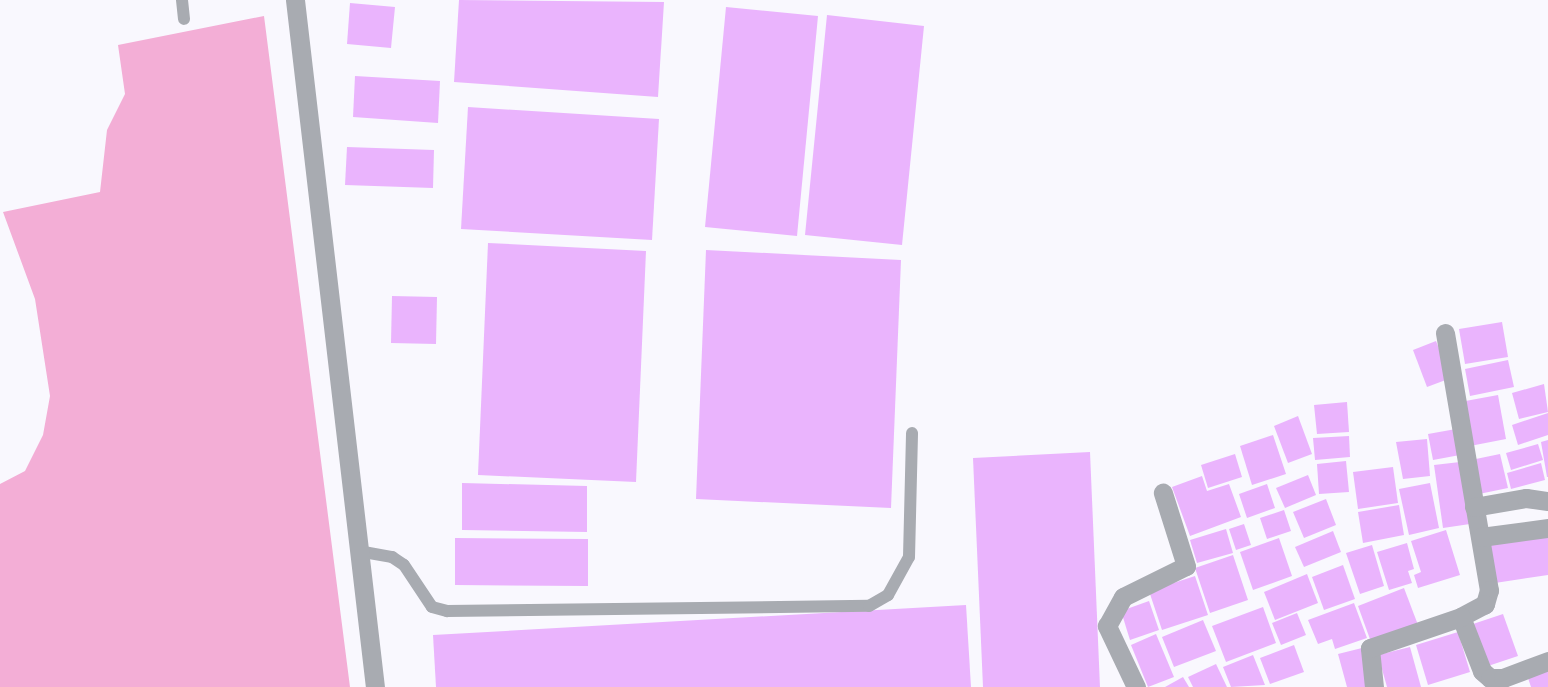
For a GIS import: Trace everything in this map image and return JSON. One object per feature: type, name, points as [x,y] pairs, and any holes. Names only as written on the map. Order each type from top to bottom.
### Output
[{"type":"street","points":[[295,0],[375,687]]},
{"type":"street","points":[[1374,687],[1370,648],[1477,611],[1487,597],[1481,537],[1445,333]]},
{"type":"street","points":[[1136,687],[1107,626],[1123,597],[1186,566],[1163,493]]},
{"type":"street","points":[[1474,507],[1525,498],[1548,501]]},
{"type":"street","points":[[1481,537],[1548,528]]},
{"type":"street","points":[[1461,617],[1482,671],[1490,678],[1503,678],[1548,661]]},
{"type":"lane","points":[[182,0],[184,19]]},
{"type":"lane","points":[[358,551],[392,557],[404,565],[432,607],[447,611],[869,606],[888,595],[909,557],[912,433]]},
{"type":"shaded area","points":[[264,16],[350,687],[0,687],[0,484],[25,471],[43,435],[50,396],[35,299],[3,212],[100,192],[107,130],[125,94],[118,45]]},
{"type":"building","points":[[459,0],[664,2],[658,97],[454,82]]},
{"type":"building","points":[[350,3],[395,7],[391,48],[347,44]]},
{"type":"building","points":[[726,7],[818,16],[797,236],[705,227]]},
{"type":"building","points":[[827,15],[924,26],[902,245],[805,235]]},
{"type":"building","points":[[355,76],[440,81],[438,123],[353,117]]},
{"type":"building","points":[[468,107],[659,119],[652,240],[461,229]]},
{"type":"building","points":[[347,147],[434,150],[433,188],[345,185]]},
{"type":"building","points":[[488,243],[646,251],[636,482],[478,475]]},
{"type":"building","points":[[706,250],[901,260],[891,508],[696,499]]},
{"type":"building","points":[[392,296],[437,297],[436,344],[391,343]]},
{"type":"building","points":[[1502,322],[1508,357],[1465,364],[1459,329]]},
{"type":"building","points":[[1436,341],[1451,378],[1427,387],[1413,350]]},
{"type":"building","points":[[1508,360],[1514,387],[1470,396],[1465,369]]},
{"type":"building","points":[[1544,384],[1548,412],[1519,419],[1512,393]]},
{"type":"building","points":[[1498,395],[1506,439],[1470,446],[1460,402]]},
{"type":"building","points":[[1347,402],[1349,432],[1317,434],[1314,405]]},
{"type":"building","points":[[1548,413],[1548,435],[1518,445],[1512,425]]},
{"type":"building","points":[[1298,416],[1312,454],[1288,463],[1274,426]]},
{"type":"building","points":[[1456,429],[1460,455],[1433,460],[1428,434]]},
{"type":"building","points":[[1273,435],[1286,474],[1252,485],[1240,446]]},
{"type":"building","points":[[1349,436],[1350,457],[1315,460],[1313,438]]},
{"type":"building","points":[[1427,439],[1430,476],[1403,479],[1396,442]]},
{"type":"building","points":[[1548,440],[1548,477],[1547,477],[1541,442]]},
{"type":"building","points":[[1538,444],[1543,460],[1511,470],[1506,453]]},
{"type":"building","points":[[1090,452],[1100,687],[983,687],[973,458]]},
{"type":"building","points":[[1235,454],[1242,477],[1208,488],[1201,465]]},
{"type":"building","points":[[1500,454],[1508,488],[1479,494],[1471,460]]},
{"type":"building","points":[[1346,461],[1349,492],[1319,494],[1317,464]]},
{"type":"building","points":[[1460,462],[1470,524],[1443,528],[1434,465]]},
{"type":"building","points":[[1541,463],[1545,480],[1511,489],[1507,473]]},
{"type":"building","points":[[1393,467],[1398,503],[1358,509],[1353,472]]},
{"type":"building","points":[[1308,475],[1316,495],[1285,508],[1276,488]]},
{"type":"building","points":[[1202,476],[1207,491],[1229,484],[1241,517],[1190,536],[1172,487]]},
{"type":"building","points":[[462,483],[587,486],[587,532],[462,530]]},
{"type":"building","points":[[1430,483],[1439,528],[1409,535],[1399,489]]},
{"type":"building","points":[[1267,484],[1275,508],[1247,518],[1239,494]]},
{"type":"building","points":[[1326,499],[1336,525],[1304,538],[1293,512]]},
{"type":"building","points":[[1399,505],[1404,535],[1363,543],[1358,512]]},
{"type":"building","points":[[1284,510],[1291,531],[1267,539],[1260,518]]},
{"type":"building","points":[[1244,524],[1251,545],[1236,550],[1229,529]]},
{"type":"building","points":[[1226,529],[1233,553],[1197,563],[1190,540]]},
{"type":"building","points":[[1446,530],[1460,575],[1418,588],[1414,575],[1421,572],[1411,541]]},
{"type":"building","points":[[1333,531],[1341,552],[1304,567],[1295,547]]},
{"type":"building","points":[[1548,532],[1548,575],[1495,583],[1489,542]]},
{"type":"building","points":[[455,538],[588,539],[588,586],[455,585]]},
{"type":"building","points":[[1279,538],[1292,576],[1253,590],[1240,552]]},
{"type":"building","points":[[1407,543],[1414,569],[1408,571],[1412,583],[1389,590],[1377,552]]},
{"type":"building","points":[[1372,545],[1384,586],[1360,594],[1346,553]]},
{"type":"building","points":[[1233,555],[1248,600],[1210,613],[1195,568]]},
{"type":"building","points":[[1343,565],[1355,599],[1324,610],[1312,577]]},
{"type":"building","points":[[1307,574],[1318,603],[1275,620],[1264,592]]},
{"type":"building","points":[[1195,576],[1208,615],[1162,630],[1149,591]]},
{"type":"building","points":[[1404,588],[1418,625],[1371,642],[1358,606]]},
{"type":"building","points":[[1149,601],[1159,630],[1130,640],[1121,611]]},
{"type":"building","points":[[1354,603],[1367,638],[1335,649],[1332,639],[1318,644],[1308,620]]},
{"type":"building","points":[[966,605],[971,687],[436,687],[433,635]]},
{"type":"building","points":[[1263,607],[1276,643],[1226,662],[1212,626]]},
{"type":"building","points":[[1297,613],[1306,635],[1281,645],[1272,623]]},
{"type":"building","points":[[1503,614],[1518,656],[1488,666],[1473,624]]},
{"type":"building","points":[[1203,620],[1216,651],[1174,667],[1162,637]]},
{"type":"building","points":[[1458,632],[1470,672],[1428,685],[1416,645]]},
{"type":"building","points":[[1156,634],[1174,677],[1148,687],[1131,645]]},
{"type":"building","points":[[1294,645],[1304,672],[1270,684],[1260,658]]},
{"type":"building","points":[[1410,647],[1421,687],[1387,687],[1378,655]]},
{"type":"building","points":[[1362,648],[1369,687],[1347,687],[1338,654]]},
{"type":"building","points":[[1253,655],[1265,685],[1231,687],[1223,667]]},
{"type":"building","points":[[1216,664],[1227,687],[1193,687],[1188,677]]},
{"type":"building","points":[[1548,664],[1548,687],[1531,687],[1526,672]]},
{"type":"building","points":[[1183,677],[1189,687],[1165,687]]}]
